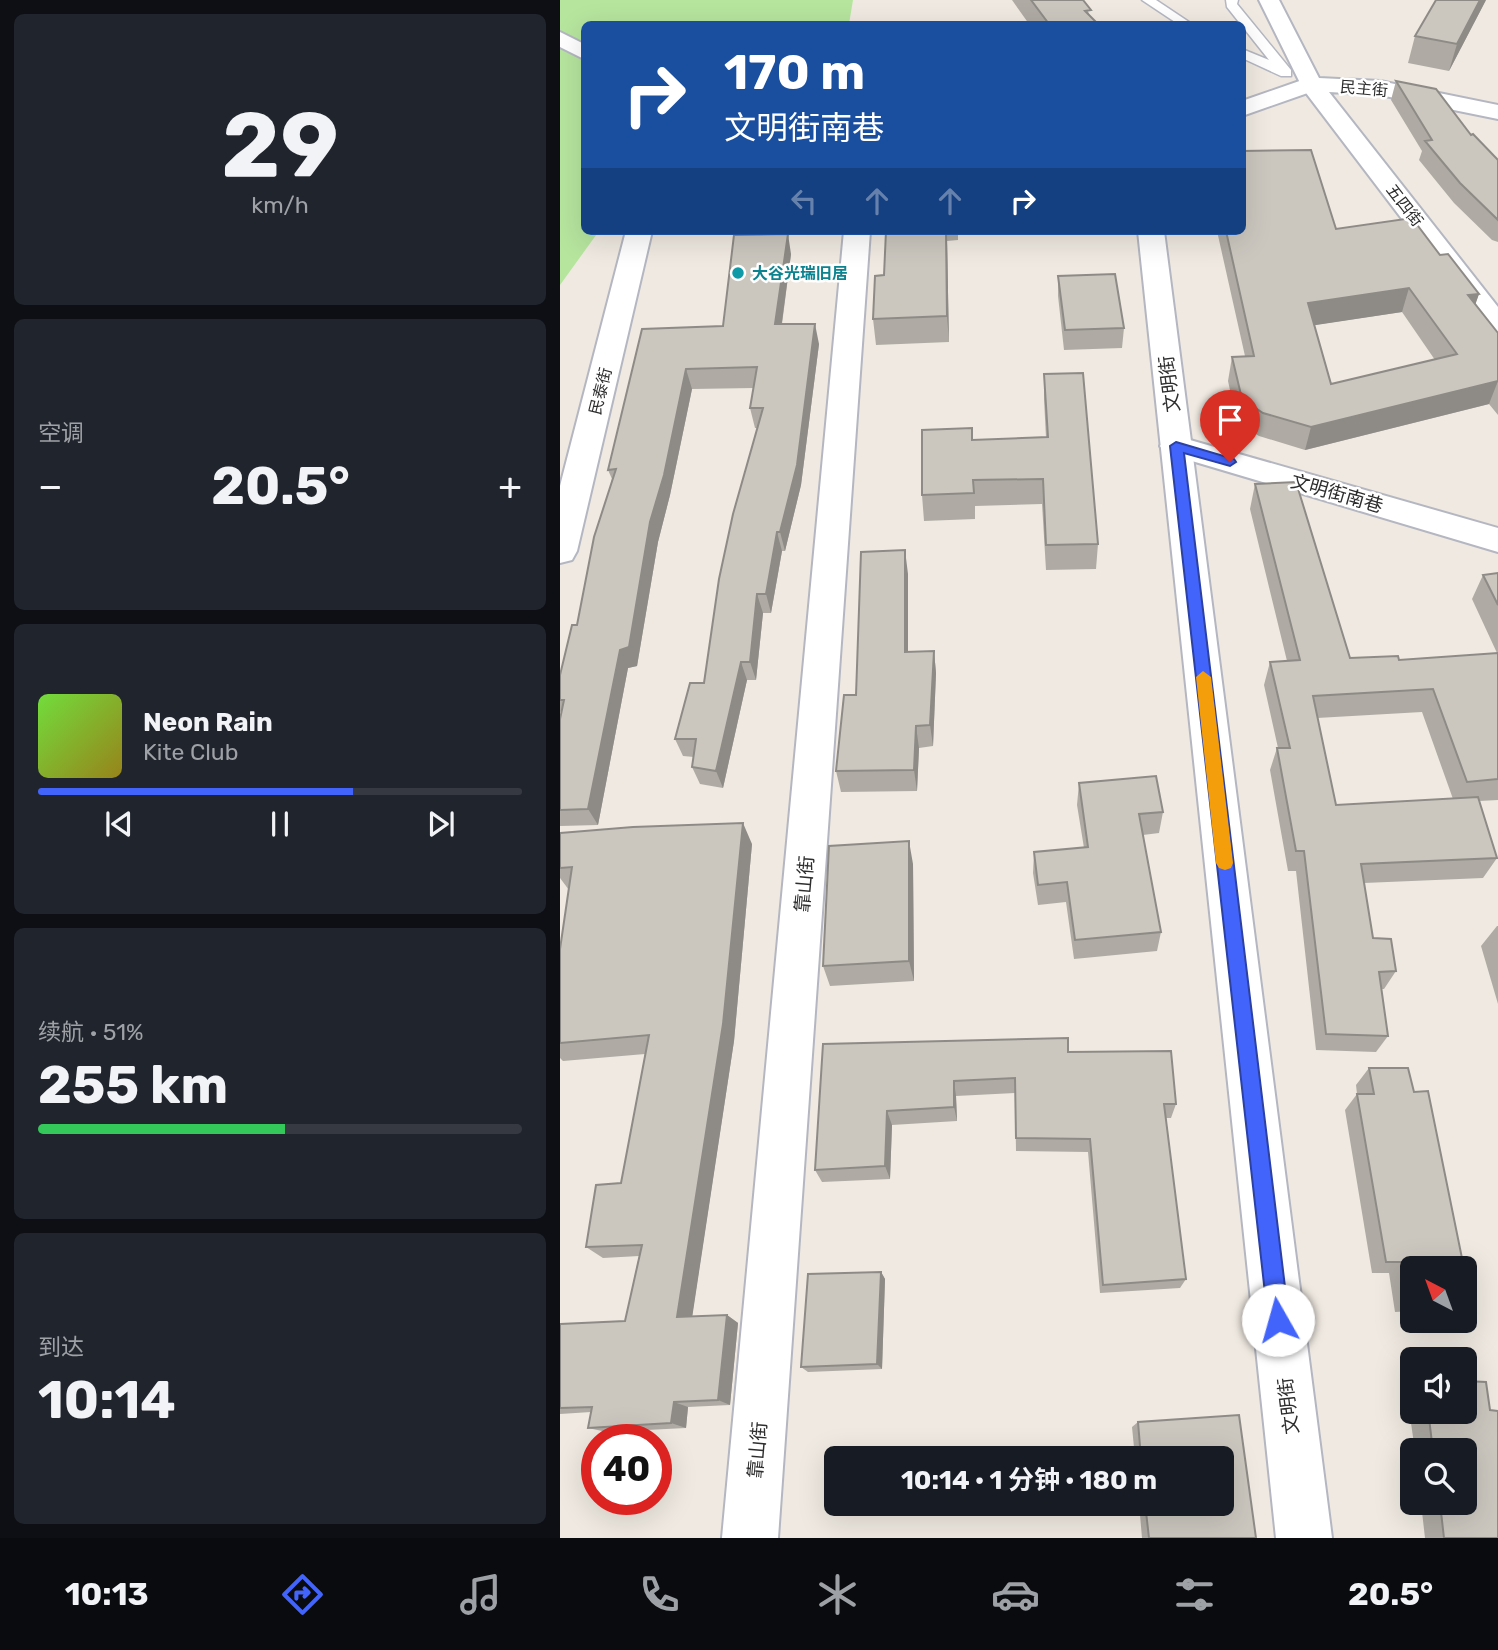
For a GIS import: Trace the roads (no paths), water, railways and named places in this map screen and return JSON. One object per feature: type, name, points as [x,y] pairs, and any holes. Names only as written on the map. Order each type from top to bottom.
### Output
[{"type":"street","name":"五四街","points":[[1269,0],[1311,84],[1498,326]]},
{"type":"street","points":[[560,38],[581,52]]},
{"type":"street","points":[[1246,108],[1311,84]]},
{"type":"street","name":"民主街","points":[[1311,84],[1380,88],[1498,112]]},
{"type":"street","name":"民泰街","points":[[560,551],[638,235]]},
{"type":"street","name":"靠山街","points":[[750,1538],[857,235]]},
{"type":"street","name":"文明街","points":[[1151,235],[1304,1538]]},
{"type":"street","name":"文明街南巷","points":[[1176,446],[1498,540]]},
{"type":"lane","points":[[1148,0],[1181,21]]},
{"type":"lane","points":[[1231,0],[1231,4],[1245,21]]},
{"type":"lane","points":[[1246,23],[1286,73]]},
{"type":"lane","points":[[1246,55],[1311,84]]},
{"type":"place","name":"大谷光瑞旧居","points":[[738,273]]}]
